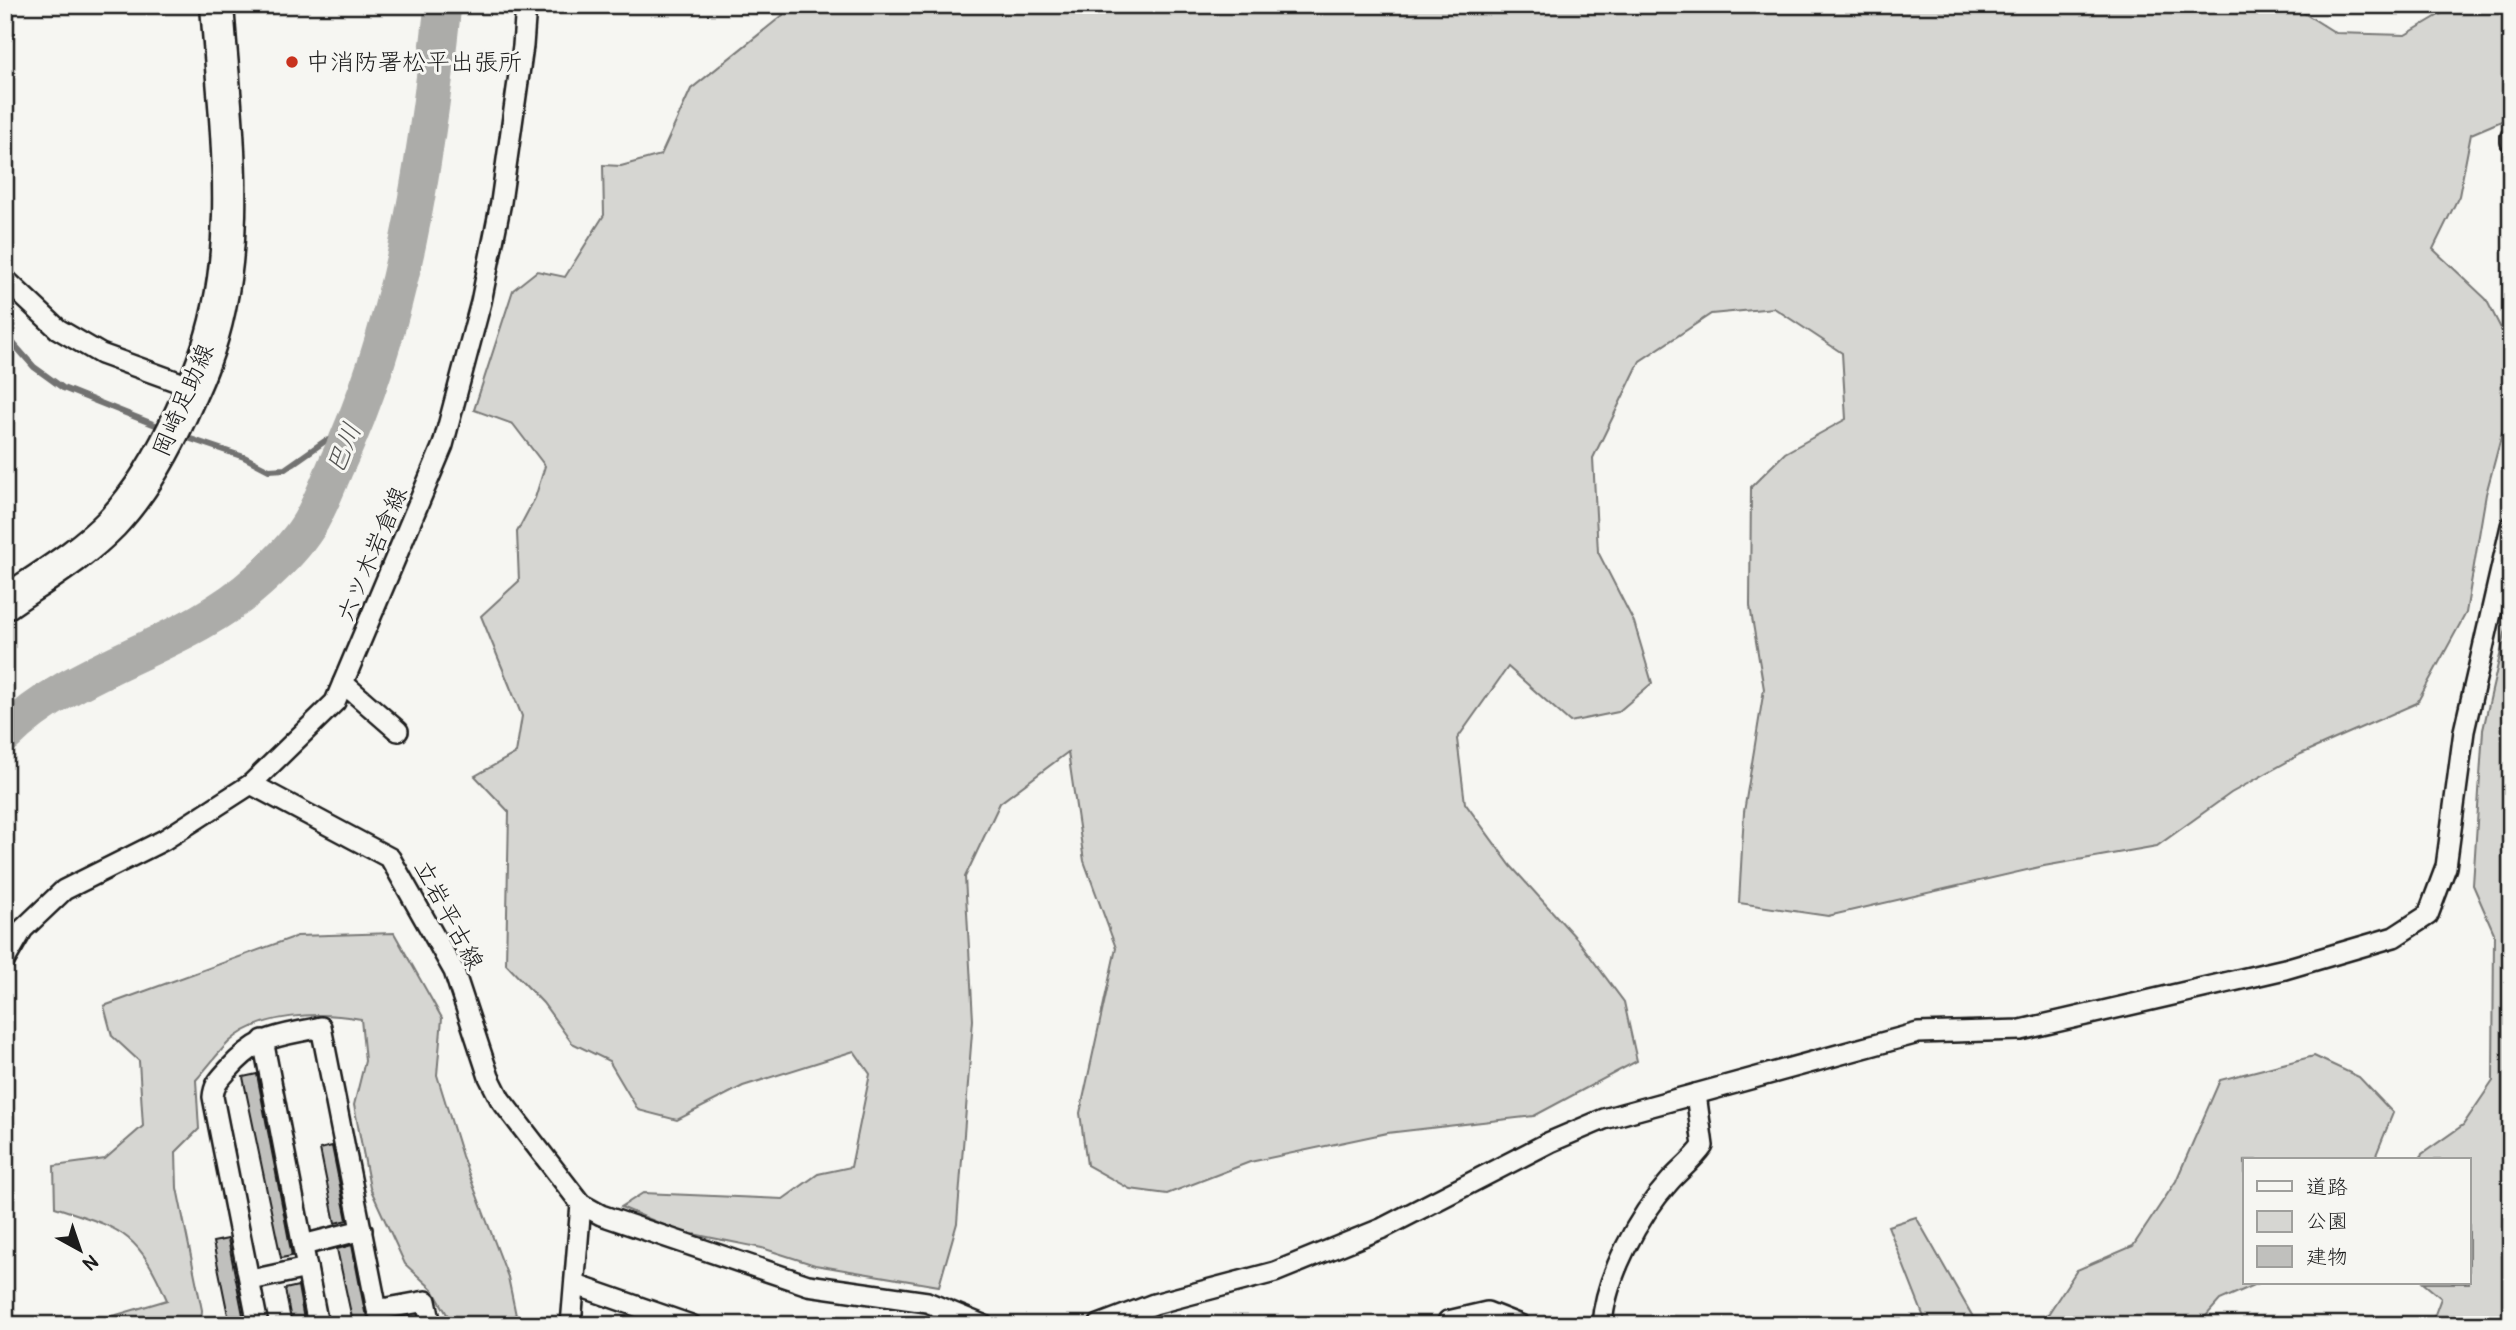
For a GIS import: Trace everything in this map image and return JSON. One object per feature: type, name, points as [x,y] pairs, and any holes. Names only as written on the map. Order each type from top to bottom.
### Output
[{"type":"main road","name":"岡崎足助線","points":[[5,603],[84,548],[111,523],[161,458],[204,362],[220,300],[227,236],[228,158],[216,5]]},
{"type":"street","name":"六ツ木岩倉線","points":[[5,960],[23,929],[64,890],[164,840],[251,784],[335,702],[443,445],[481,302],[501,202],[523,47],[526,5]]},
{"type":"street","points":[[5,279],[58,330],[101,354],[192,387]]},
{"type":"street","points":[[1099,1325],[1154,1304],[1275,1272],[1383,1228],[1550,1142],[1604,1119],[1918,1033],[2021,1030],[2285,969],[2394,937],[2428,915],[2446,867],[2464,731],[2511,526]]},
{"type":"street","points":[[343,683],[398,731]]},
{"type":"street","name":"立岩平古線","points":[[251,784],[390,858],[454,971],[489,1077],[500,1099],[581,1204]]},
{"type":"street","points":[[258,1325],[213,1097],[214,1086],[247,1049],[262,1040],[321,1027],[378,1317],[426,1301],[431,1325]]},
{"type":"street","points":[[262,1040],[318,1325]]},
{"type":"street","points":[[1602,1325],[1604,1301],[1640,1220],[1670,1181],[1703,1146],[1696,1094]]},
{"type":"street","points":[[571,1325],[581,1204],[601,1215],[808,1285],[928,1302],[983,1325]]},
{"type":"street","points":[[303,1245],[362,1230]]},
{"type":"street","points":[[251,1280],[307,1268]]},
{"type":"street","points":[[576,1285],[683,1324]]},
{"type":"street","points":[[1446,1325],[1448,1321],[1487,1312],[1520,1325]]},
{"type":"green space","points":[[786,5],[2291,5],[2336,33],[2405,35],[2456,5],[2511,5],[2511,117],[2471,134],[2459,196],[2433,249],[2486,299],[2511,348],[2511,400],[2486,494],[2466,613],[2417,703],[2301,754],[2231,793],[2157,846],[2044,866],[1828,916],[1739,903],[1744,812],[1764,689],[1750,606],[1751,487],[1785,453],[1846,419],[1842,353],[1774,308],[1711,314],[1640,361],[1593,458],[1598,552],[1634,622],[1652,683],[1618,712],[1570,722],[1508,667],[1457,739],[1465,803],[1511,866],[1577,939],[1624,1002],[1637,1061],[1534,1116],[1387,1133],[1250,1162],[1167,1194],[1130,1189],[1087,1165],[1080,1113],[1116,948],[1084,861],[1068,752],[1000,803],[965,877],[973,1020],[957,1223],[939,1286],[815,1265],[762,1248],[678,1231],[621,1207],[643,1193],[783,1199],[818,1174],[851,1167],[870,1074],[854,1051],[743,1086],[677,1120],[638,1110],[609,1061],[572,1043],[543,1003],[506,964],[509,812],[475,776],[516,753],[522,716],[481,616],[519,581],[517,532],[535,498],[545,466],[513,424],[474,410],[513,290],[537,271],[565,277],[604,215],[603,165],[621,166],[661,155],[691,89],[783,15]]},
{"type":"green space","points":[[2511,607],[2511,1325],[2431,1325],[2441,1298],[2424,1284],[2470,1284],[2470,1158],[2421,1158],[2422,1154],[2463,1125],[2493,1081],[2494,933],[2473,885],[2483,730]]},
{"type":"green space","points":[[394,933],[442,1018],[437,1075],[462,1156],[508,1277],[518,1325],[453,1325],[433,1290],[405,1264],[370,1188],[354,1105],[365,1061],[361,1019],[310,1015],[274,1020],[242,1032],[229,1042],[196,1080],[199,1129],[176,1152],[177,1188],[202,1310],[201,1325],[104,1325],[106,1318],[167,1300],[147,1260],[126,1236],[113,1228],[55,1207],[54,1166],[105,1159],[143,1126],[139,1061],[112,1036],[104,1006],[297,936]]},
{"type":"green space","points":[[2314,1056],[2359,1077],[2393,1113],[2375,1158],[2243,1158],[2243,1284],[2257,1284],[2220,1300],[2198,1325],[2041,1325],[2077,1270],[2133,1246],[2176,1181],[2220,1080]]},
{"type":"green space","points":[[1916,1217],[1973,1317],[2032,1325],[1927,1325],[1888,1226]]},
{"type":"building","points":[[257,1074],[292,1256],[281,1258],[243,1077]]},
{"type":"building","points":[[332,1146],[347,1220],[335,1223],[320,1149]]},
{"type":"building","points":[[228,1239],[245,1325],[230,1325],[213,1242]]},
{"type":"building","points":[[352,1245],[365,1312],[370,1319],[353,1323],[337,1249]]},
{"type":"building","points":[[298,1286],[305,1325],[292,1325],[285,1289]]},
{"type":"waterway","name":"巴川","points":[[5,735],[33,711],[64,690],[198,623],[229,604],[278,562],[308,526],[358,413],[395,300],[429,123],[443,5]]},
{"type":"waterway","points":[[5,334],[34,367],[63,388],[163,428]]},
{"type":"waterway","points":[[179,435],[244,457],[269,470],[285,469],[325,441],[360,433]]},
{"type":"place","name":"中消防署松平出張所","points":[[292,62]]}]
